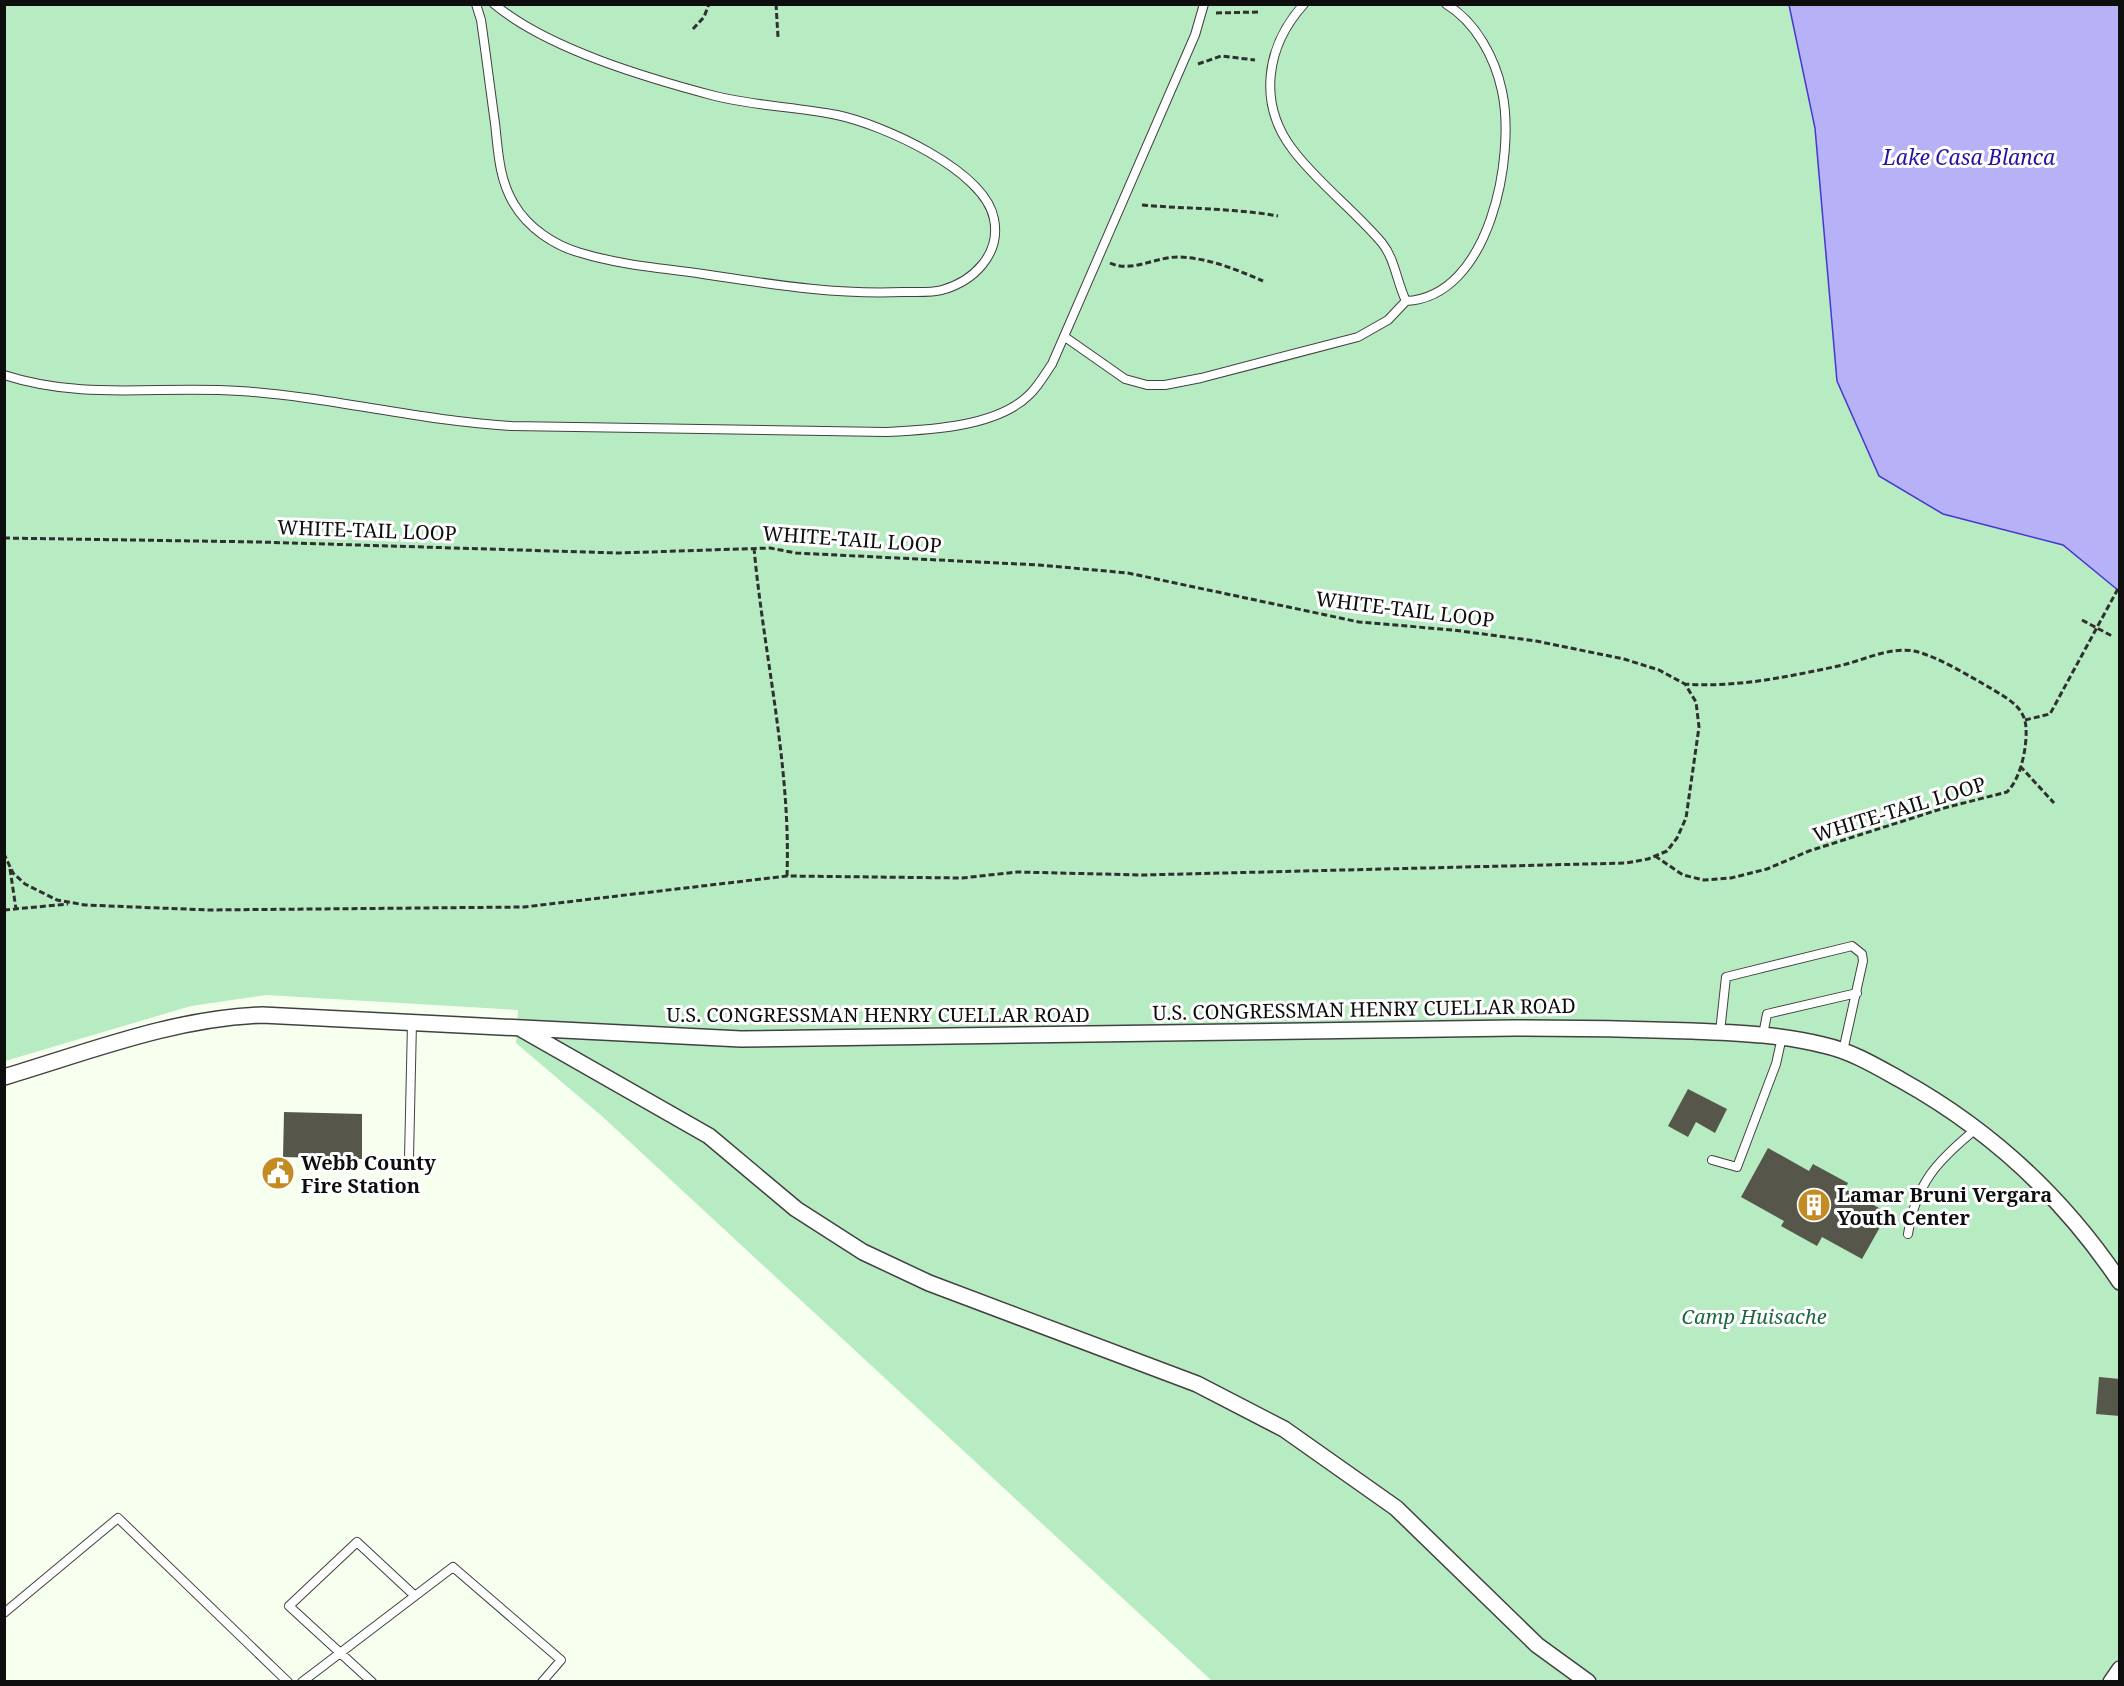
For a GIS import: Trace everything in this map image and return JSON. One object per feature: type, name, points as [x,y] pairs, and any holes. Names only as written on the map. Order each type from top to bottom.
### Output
[{"type":"street","name":"U.S. CONGRESSMAN HENRY CUELLAR ROAD","points":[[4,1077],[162,1030],[220,1018],[262,1015],[741,1039],[1514,1028],[1763,1035],[1843,1051],[1907,1083],[1977,1128],[2050,1193],[2079,1226],[2120,1282]]},
{"type":"street","name":"U.S. CONGRESSMAN HENRY CUELLAR ROAD","points":[[518,1027],[709,1136],[796,1209],[863,1252],[929,1283],[1197,1384],[1284,1429],[1396,1508],[1537,1645],[1588,1682]]},
{"type":"street","points":[[2111,1682],[2120,1669]]},
{"type":"lane","points":[[476,4],[481,20],[502,178],[514,204],[532,227],[554,243],[580,253],[616,261],[819,291],[870,294],[941,290],[976,275],[989,257],[995,220],[987,199],[946,161],[904,139],[841,116],[719,97],[619,67],[517,24],[494,4]]},
{"type":"lane","points":[[4,375],[36,384],[91,391],[252,392],[486,425],[886,432],[960,424],[993,415],[1017,404],[1040,381],[1065,337],[1195,34],[1203,4]]},
{"type":"lane","points":[[1304,4],[1290,20],[1275,47],[1269,72],[1278,122],[1297,155],[1383,244],[1406,301]]},
{"type":"lane","points":[[1065,337],[1125,379],[1147,385],[1165,385],[1202,378],[1358,337],[1388,320],[1406,301],[1418,301],[1439,293],[1457,279],[1484,235],[1499,186],[1506,130],[1502,91],[1487,48],[1472,27],[1446,4]]},
{"type":"lane","points":[[1720,1032],[1726,977],[1852,946],[1862,954],[1863,961],[1843,1051]]},
{"type":"lane","points":[[1763,1035],[1767,1014],[1857,993]]},
{"type":"lane","points":[[409,1158],[412,1022]]},
{"type":"lane","points":[[1712,1160],[1737,1167],[1776,1064],[1782,1037]]},
{"type":"lane","points":[[1908,1234],[1912,1212],[1924,1180],[1941,1160],[1977,1128]]},
{"type":"lane","points":[[4,1613],[118,1518],[288,1682]]},
{"type":"lane","points":[[372,1682],[289,1606],[357,1542],[415,1596]]},
{"type":"lane","points":[[302,1682],[453,1567],[561,1660],[542,1682]]},
{"type":"path","points":[[693,29],[704,17],[709,4]]},
{"type":"path","points":[[776,4],[778,37]]},
{"type":"path","points":[[1216,13],[1258,12]]},
{"type":"path","points":[[1198,64],[1221,56],[1255,60]]},
{"type":"path","points":[[1142,205],[1226,212],[1248,211],[1278,216]]},
{"type":"path","points":[[1108,263],[1120,268],[1175,257],[1201,259],[1225,265],[1263,281]]},
{"type":"path","name":"WHITE-TAIL LOOP","points":[[4,538],[259,542],[618,553],[754,548],[796,553],[1039,565],[1128,573],[1359,622],[1453,630],[1536,641],[1624,659],[1659,669],[1685,684],[1707,686],[1776,679],[1882,653],[1906,651],[1924,655],[1982,683],[2011,700],[2025,720],[2026,736],[2020,766],[2007,792],[1944,808],[1809,851],[1749,874],[1704,880],[1683,875],[1655,856]]},
{"type":"path","points":[[754,548],[785,800],[788,842],[787,876]]},
{"type":"path","points":[[2025,720],[2050,714],[2120,585]]},
{"type":"path","points":[[2082,620],[2112,636]]},
{"type":"path","points":[[4,910],[70,903],[209,910],[502,909],[787,876],[906,879],[962,878],[1017,872],[1143,875],[1626,863],[1667,851],[1677,838],[1686,818],[1698,727],[1696,702],[1685,684]]},
{"type":"path","points":[[2020,766],[2055,803]]},
{"type":"path","points":[[4,854],[9,865],[16,909]]},
{"type":"path","points":[[9,865],[25,884],[38,892],[70,903]]},
{"type":"green space","name":"Camp Huisache","points":[[5,5],[2119,5],[2119,1681],[1212,1681],[604,1118],[516,1043],[518,1010],[266,995],[191,1006],[5,1061]]},
{"type":"water","name":"Lake Casa Blanca","points":[[1789,5],[2119,5],[2119,591],[2063,545],[1943,514],[1879,476],[1837,381],[1815,128]]},
{"type":"building","points":[[1688,1089],[1727,1109],[1715,1133],[1696,1122],[1688,1137],[1668,1126]]},
{"type":"building","points":[[284,1112],[362,1114],[362,1159],[283,1157]]},
{"type":"building","name":"Lamar Bruni Vergara Youth Center","points":[[1768,1148],[1809,1171],[1813,1164],[1848,1183],[1845,1189],[1888,1213],[1862,1259],[1822,1237],[1817,1246],[1781,1226],[1784,1221],[1741,1197]]},
{"type":"building","points":[[2099,1377],[2120,1379],[2120,1416],[2096,1414]]},
{"type":"place","name":"Webb County Fire Station","points":[[278,1173]]},
{"type":"place","name":"Lamar Bruni Vergara Youth Center","points":[[1814,1205]]}]
